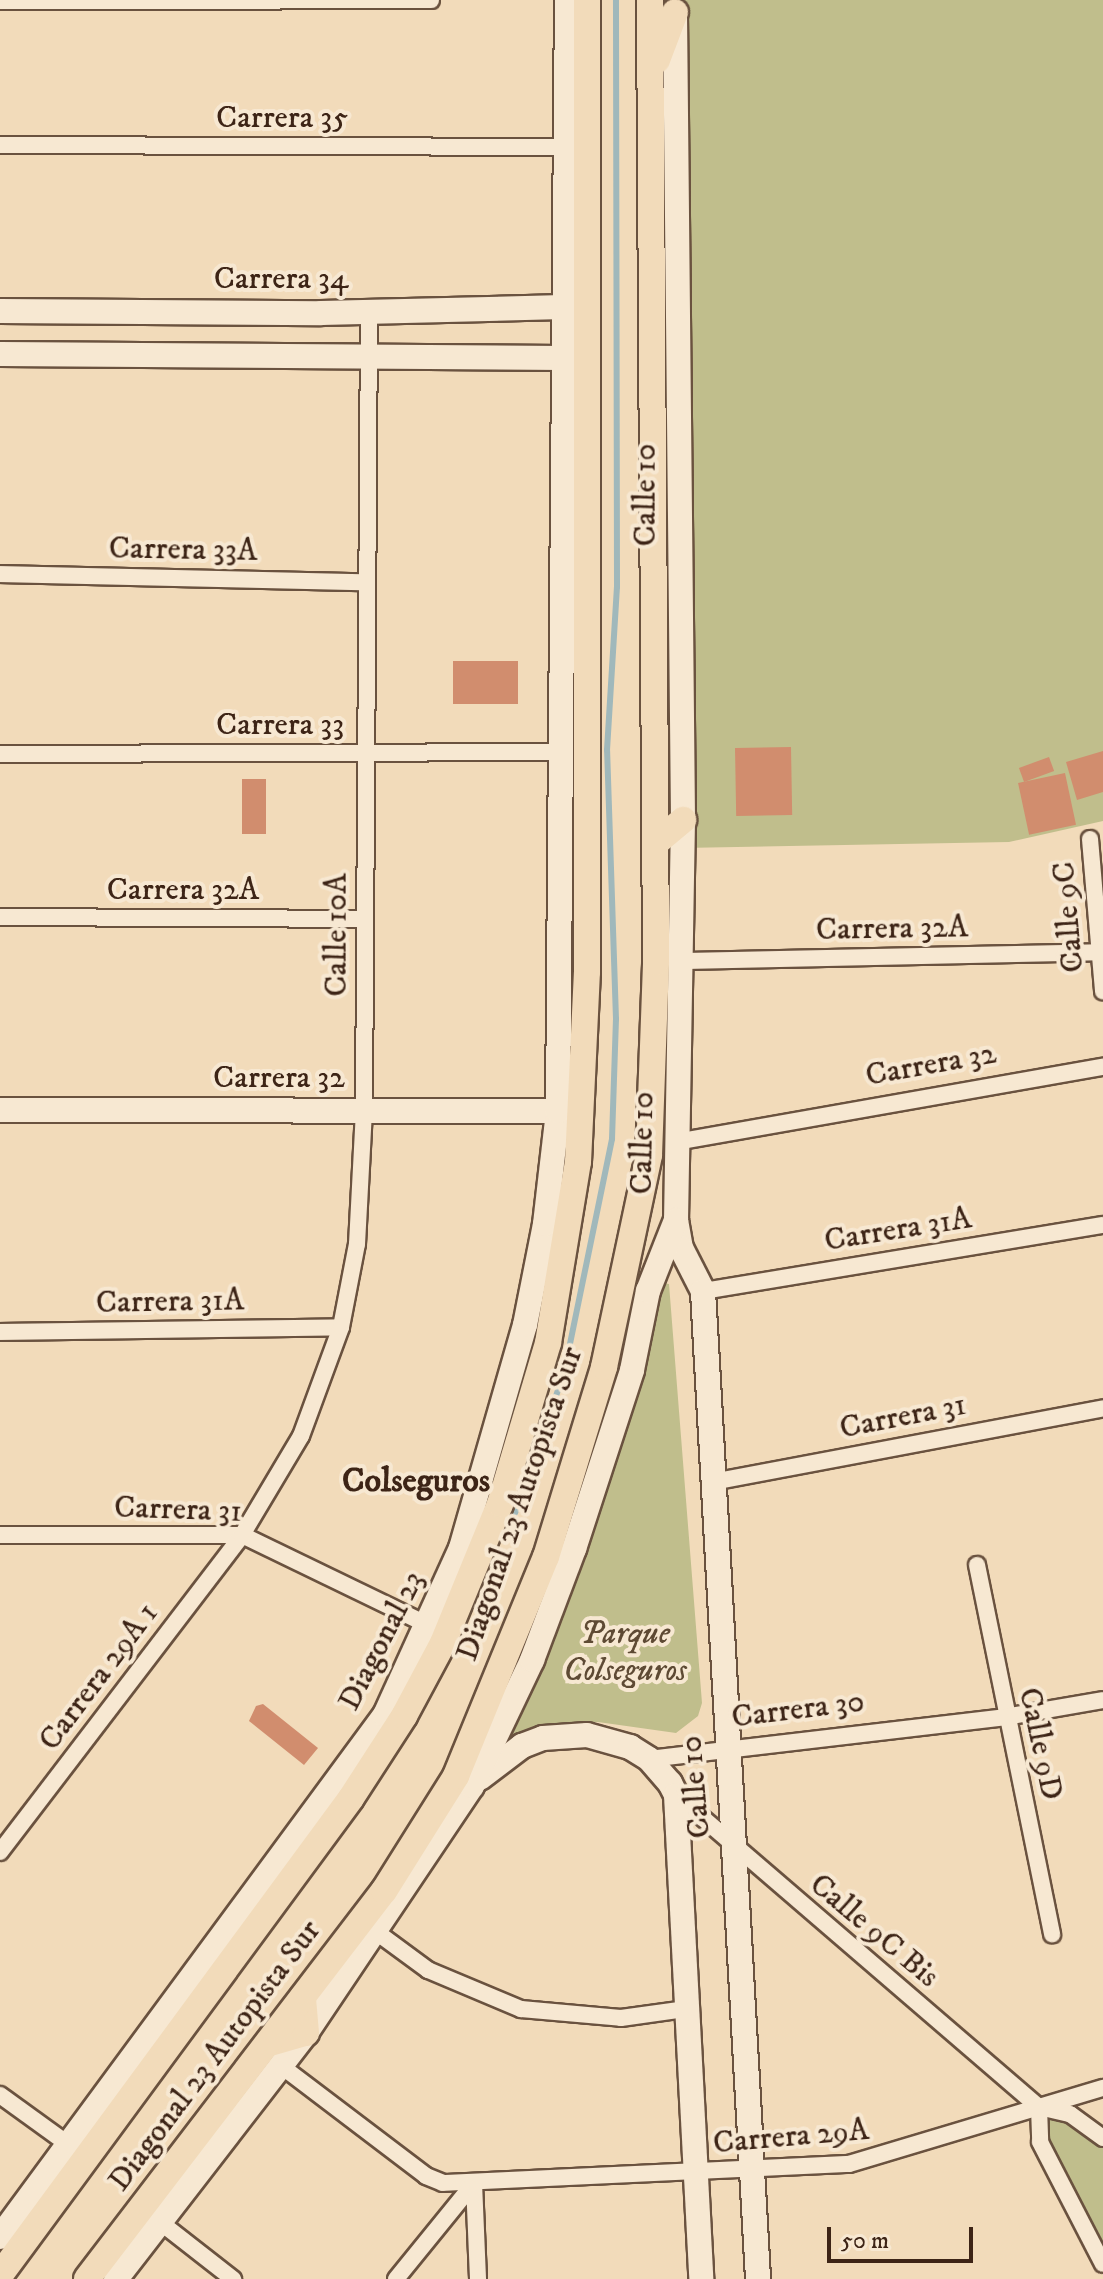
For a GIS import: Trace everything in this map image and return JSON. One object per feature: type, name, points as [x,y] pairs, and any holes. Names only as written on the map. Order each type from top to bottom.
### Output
[{"type":"main road","name":"Calle 10","points":[[587,0],[587,972]]},
{"type":"main road","name":"Calle 10","points":[[650,0],[657,793],[658,841],[669,961]]},
{"type":"main road","points":[[652,75],[675,6]]},
{"type":"main road","points":[[657,793],[682,816],[658,841]]},
{"type":"main road","name":"Diagonal 23 Autopista Sur","points":[[87,2279],[275,2054],[303,1997],[384,1891],[456,1776],[557,1560],[635,1240],[649,1155],[669,961]]},
{"type":"main road","name":"Diagonal 23 Autopista Sur","points":[[0,2275],[351,1798],[443,1643],[500,1504],[548,1343],[578,1162],[587,972]]},
{"type":"main road","points":[[275,2054],[306,2033],[303,1997]]},
{"type":"street","points":[[0,1],[431,0]]},
{"type":"street","points":[[561,752],[567,0]]},
{"type":"street","name":"Calle 10","points":[[675,6],[682,816],[669,961],[676,1220],[681,1248],[703,1291],[726,1751],[735,1852],[758,2279]]},
{"type":"street","name":"Carrera 35","points":[[0,145],[564,147]]},
{"type":"street","name":"Carrera 34","points":[[0,311],[369,311],[563,307]]},
{"type":"street","name":"Calle 10A","points":[[242,1535],[301,1436],[341,1327],[357,1244],[364,1110],[365,582],[372,357],[369,311]]},
{"type":"street","points":[[0,354],[563,358]]},
{"type":"street","name":"Carrera 33A","points":[[0,574],[365,582]]},
{"type":"street","name":"Carrera 33","points":[[0,754],[561,752]]},
{"type":"street","name":"Diagonal 23","points":[[0,2237],[385,1715],[430,1626],[461,1548],[525,1325],[545,1224],[558,1111],[561,752]]},
{"type":"street","name":"Calle 9C","points":[[1090,839],[1103,991]]},
{"type":"street","name":"Carrera 32A","points":[[0,917],[365,919]]},
{"type":"street","name":"Carrera 32A","points":[[669,961],[1101,952]]},
{"type":"street","name":"Carrera 32","points":[[676,1142],[1103,1067]]},
{"type":"street","name":"Carrera 32","points":[[0,1110],[558,1111]]},
{"type":"street","points":[[306,2033],[472,1786],[532,1660],[557,1560],[632,1370],[648,1291],[676,1220]]},
{"type":"street","name":"Carrera 31A","points":[[703,1291],[1103,1225]]},
{"type":"street","name":"Carrera 31A","points":[[0,1332],[341,1327]]},
{"type":"street","name":"Carrera 31","points":[[713,1482],[1103,1408]]},
{"type":"street","name":"Carrera 31","points":[[0,1535],[242,1535],[430,1626]]},
{"type":"street","name":"Carrera 29A 1","points":[[0,1852],[242,1535]]},
{"type":"street","name":"Calle 9D","points":[[977,1565],[1005,1717],[1052,1934]]},
{"type":"street","name":"Carrera 30","points":[[649,1759],[1005,1717],[1103,1700]]},
{"type":"street","points":[[472,1786],[494,1762],[522,1746],[565,1735],[609,1739],[649,1759]]},
{"type":"street","name":"Calle 10","points":[[649,1759],[676,1795],[701,2279]]},
{"type":"street","name":"Calle 9C Bis","points":[[676,1795],[735,1852],[1039,2107],[1070,2114],[1103,2138]]},
{"type":"street","points":[[375,1931],[428,1970],[521,2009],[621,2018],[686,2009]]},
{"type":"street","points":[[116,2279],[160,2222],[275,2054]]},
{"type":"street","name":"Carrera 29A","points":[[275,2054],[426,2176],[443,2183],[849,2164],[889,2156],[1103,2088]]},
{"type":"street","points":[[0,2095],[69,2145]]},
{"type":"street","points":[[1039,2107],[1040,2142],[1103,2264]]},
{"type":"street","points":[[396,2279],[474,2183]]},
{"type":"street","points":[[474,2183],[478,2279]]},
{"type":"street","points":[[160,2222],[233,2279]]},
{"type":"green space","points":[[675,0],[1103,0],[1103,821],[1009,842],[682,848]]},
{"type":"green space","name":"Parque Colseguros","points":[[662,1283],[669,1284],[702,1703],[698,1716],[676,1733],[598,1722],[562,1723],[508,1741],[559,1623],[641,1372]]},
{"type":"green space","points":[[1039,2107],[1103,2138],[1103,2264],[1040,2142]]},
{"type":"building","points":[[453,661],[518,661],[518,704],[453,704]]},
{"type":"building","points":[[791,747],[792,815],[736,816],[735,748]]},
{"type":"building","points":[[1103,751],[1103,792],[1077,800],[1066,762]]},
{"type":"building","points":[[1049,757],[1054,771],[1024,782],[1019,768]]},
{"type":"building","points":[[1065,773],[1076,825],[1029,835],[1018,783]]},
{"type":"building","points":[[242,779],[266,779],[266,834],[242,834]]},
{"type":"building","points":[[263,1704],[318,1748],[304,1765],[249,1721],[256,1706]]},
{"type":"waterway","points":[[515,1513],[564,1373],[612,1139],[616,1019],[607,750],[617,587],[616,0]]},
{"type":"district","name":"Colseguros","points":[[416,1482]]}]
